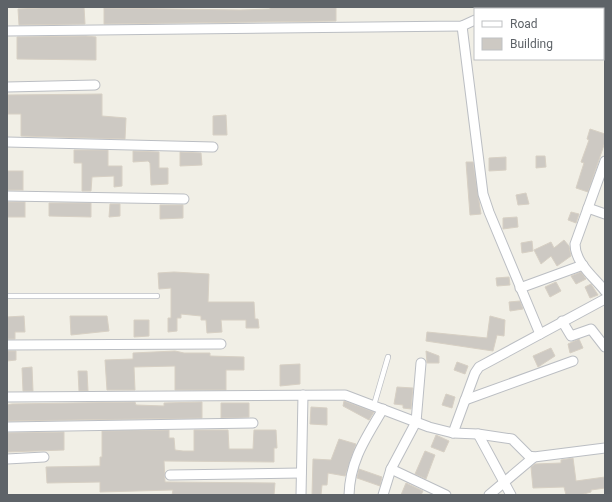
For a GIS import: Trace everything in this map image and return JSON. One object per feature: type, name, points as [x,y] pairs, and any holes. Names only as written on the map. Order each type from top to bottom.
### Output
[{"type":"street","points":[[7,31],[462,26],[474,20]]},
{"type":"street","points":[[462,26],[483,194],[488,212],[540,334]]},
{"type":"street","points":[[7,87],[95,85]]},
{"type":"street","points":[[7,142],[213,147]]},
{"type":"street","points":[[604,165],[575,244],[578,259],[605,291]]},
{"type":"street","points":[[7,196],[184,198]]},
{"type":"street","points":[[588,208],[605,214]]},
{"type":"street","points":[[520,288],[583,265]]},
{"type":"street","points":[[453,433],[474,373],[479,367],[605,299]]},
{"type":"street","points":[[562,321],[570,336],[592,329],[605,347]]},
{"type":"street","points":[[7,345],[222,344]]},
{"type":"street","points":[[465,400],[573,362]]},
{"type":"street","points":[[384,495],[392,468],[416,422],[421,363]]},
{"type":"street","points":[[301,495],[303,395]]},
{"type":"street","points":[[7,397],[345,395],[416,422],[453,433],[512,438],[529,456],[534,457],[605,448]]},
{"type":"street","points":[[349,495],[352,471],[359,449],[379,407]]},
{"type":"street","points":[[7,427],[253,423]]},
{"type":"street","points":[[478,434],[511,495]]},
{"type":"street","points":[[7,458],[44,457]]},
{"type":"street","points":[[489,495],[534,457]]},
{"type":"street","points":[[392,468],[446,495]]},
{"type":"street","points":[[170,475],[301,473]]},
{"type":"lane","points":[[7,296],[157,296]]},
{"type":"lane","points":[[379,407],[388,357]]},
{"type":"building","points":[[40,7],[84,7],[85,24],[19,25],[18,9]]},
{"type":"building","points":[[270,7],[336,7],[336,21],[104,24],[104,8],[240,10],[270,9]]},
{"type":"building","points":[[17,37],[96,37],[96,60],[17,59]]},
{"type":"building","points":[[102,94],[102,116],[126,118],[125,139],[21,136],[21,114],[8,114],[8,95]]},
{"type":"building","points":[[226,115],[227,135],[213,135],[213,116]]},
{"type":"building","points":[[590,129],[605,134],[605,142],[588,192],[576,188],[584,163],[581,162],[589,140],[587,139]]},
{"type":"building","points":[[74,150],[108,150],[108,166],[122,166],[122,186],[114,187],[114,176],[92,177],[91,191],[82,191],[82,163],[74,163]]},
{"type":"building","points":[[133,151],[159,152],[159,168],[168,168],[168,184],[151,185],[150,163],[148,161],[133,162]]},
{"type":"building","points":[[180,152],[201,153],[202,165],[180,166]]},
{"type":"building","points":[[536,156],[545,156],[546,167],[536,168]]},
{"type":"building","points":[[506,157],[506,170],[489,171],[489,158]]},
{"type":"building","points":[[466,162],[473,162],[481,214],[470,215]]},
{"type":"building","points":[[7,171],[23,171],[23,190],[7,190]]},
{"type":"building","points":[[526,193],[529,204],[518,205],[516,195]]},
{"type":"building","points":[[7,202],[25,202],[25,217],[7,217]]},
{"type":"building","points":[[49,203],[91,203],[91,217],[49,216]]},
{"type":"building","points":[[110,204],[120,204],[120,216],[109,217]]},
{"type":"building","points":[[160,205],[183,205],[183,218],[160,219]]},
{"type":"building","points":[[571,212],[579,214],[576,223],[568,220]]},
{"type":"building","points":[[517,217],[518,227],[503,229],[503,218]]},
{"type":"building","points":[[564,240],[569,246],[571,256],[557,266],[551,256],[541,264],[534,250],[551,242],[554,248]]},
{"type":"building","points":[[532,241],[533,251],[522,253],[521,243]]},
{"type":"building","points":[[174,272],[209,274],[208,302],[254,302],[255,319],[258,319],[259,328],[246,328],[246,320],[221,320],[222,332],[207,333],[206,320],[201,320],[201,316],[181,314],[181,318],[177,318],[177,331],[168,332],[168,318],[171,318],[171,288],[159,289],[158,273]]},
{"type":"building","points":[[581,272],[586,279],[576,284],[571,276]]},
{"type":"building","points":[[509,277],[510,285],[497,286],[496,278]]},
{"type":"building","points":[[556,282],[561,291],[550,297],[545,287]]},
{"type":"building","points":[[591,284],[598,295],[590,298],[585,287]]},
{"type":"building","points":[[520,301],[523,309],[510,311],[509,302]]},
{"type":"building","points":[[24,316],[25,332],[15,332],[15,339],[7,339],[7,317]]},
{"type":"building","points":[[70,316],[107,316],[109,331],[71,335]]},
{"type":"building","points":[[490,316],[505,320],[504,336],[497,335],[493,351],[426,341],[427,332],[487,338]]},
{"type":"building","points":[[134,320],[149,320],[149,336],[134,337]]},
{"type":"building","points":[[579,339],[583,348],[570,353],[568,344]]},
{"type":"building","points":[[551,348],[555,356],[538,367],[533,356]]},
{"type":"building","points":[[7,351],[16,351],[16,360],[7,361]]},
{"type":"building","points":[[175,351],[184,353],[210,353],[210,356],[244,357],[244,370],[226,370],[226,390],[175,390],[175,366],[134,367],[135,390],[107,390],[105,360],[133,359],[133,353]]},
{"type":"building","points":[[426,351],[439,356],[439,363],[427,363]]},
{"type":"building","points":[[457,362],[468,366],[465,374],[454,370]]},
{"type":"building","points":[[300,364],[300,384],[280,386],[280,365]]},
{"type":"building","points":[[32,367],[33,391],[23,391],[22,368]]},
{"type":"building","points":[[78,371],[87,371],[88,391],[79,391]]},
{"type":"building","points":[[397,387],[413,388],[411,409],[403,408],[403,405],[394,404]]},
{"type":"building","points":[[446,394],[455,397],[452,408],[442,405]]},
{"type":"building","points":[[344,401],[374,412],[369,420],[343,406]]},
{"type":"building","points":[[135,402],[136,405],[164,406],[164,403],[202,402],[202,418],[7,421],[7,405],[12,404]]},
{"type":"building","points":[[221,403],[249,403],[249,417],[221,418]]},
{"type":"building","points":[[311,407],[327,408],[327,425],[310,424]]},
{"type":"building","points":[[169,430],[169,438],[174,438],[175,450],[194,451],[194,430],[228,430],[229,449],[253,449],[254,430],[276,430],[277,448],[274,448],[274,462],[164,461],[165,482],[275,483],[274,495],[172,495],[173,490],[100,492],[100,482],[47,483],[46,467],[100,466],[100,457],[102,457],[102,431]]},
{"type":"building","points":[[64,432],[64,450],[7,452],[7,433]]},
{"type":"building","points":[[436,435],[449,441],[444,452],[431,447]]},
{"type":"building","points":[[339,439],[356,444],[345,476],[328,473],[327,485],[322,485],[321,495],[312,495],[313,459],[331,460]]},
{"type":"building","points":[[425,451],[435,455],[426,479],[415,474]]},
{"type":"building","points":[[573,458],[576,481],[605,477],[605,488],[591,490],[591,492],[580,495],[566,495],[564,487],[533,488],[531,467],[535,464],[561,463],[561,460]]},
{"type":"building","points":[[359,469],[382,477],[380,486],[357,478]]},
{"type":"building","points":[[406,483],[423,491],[421,495],[401,495]]}]
